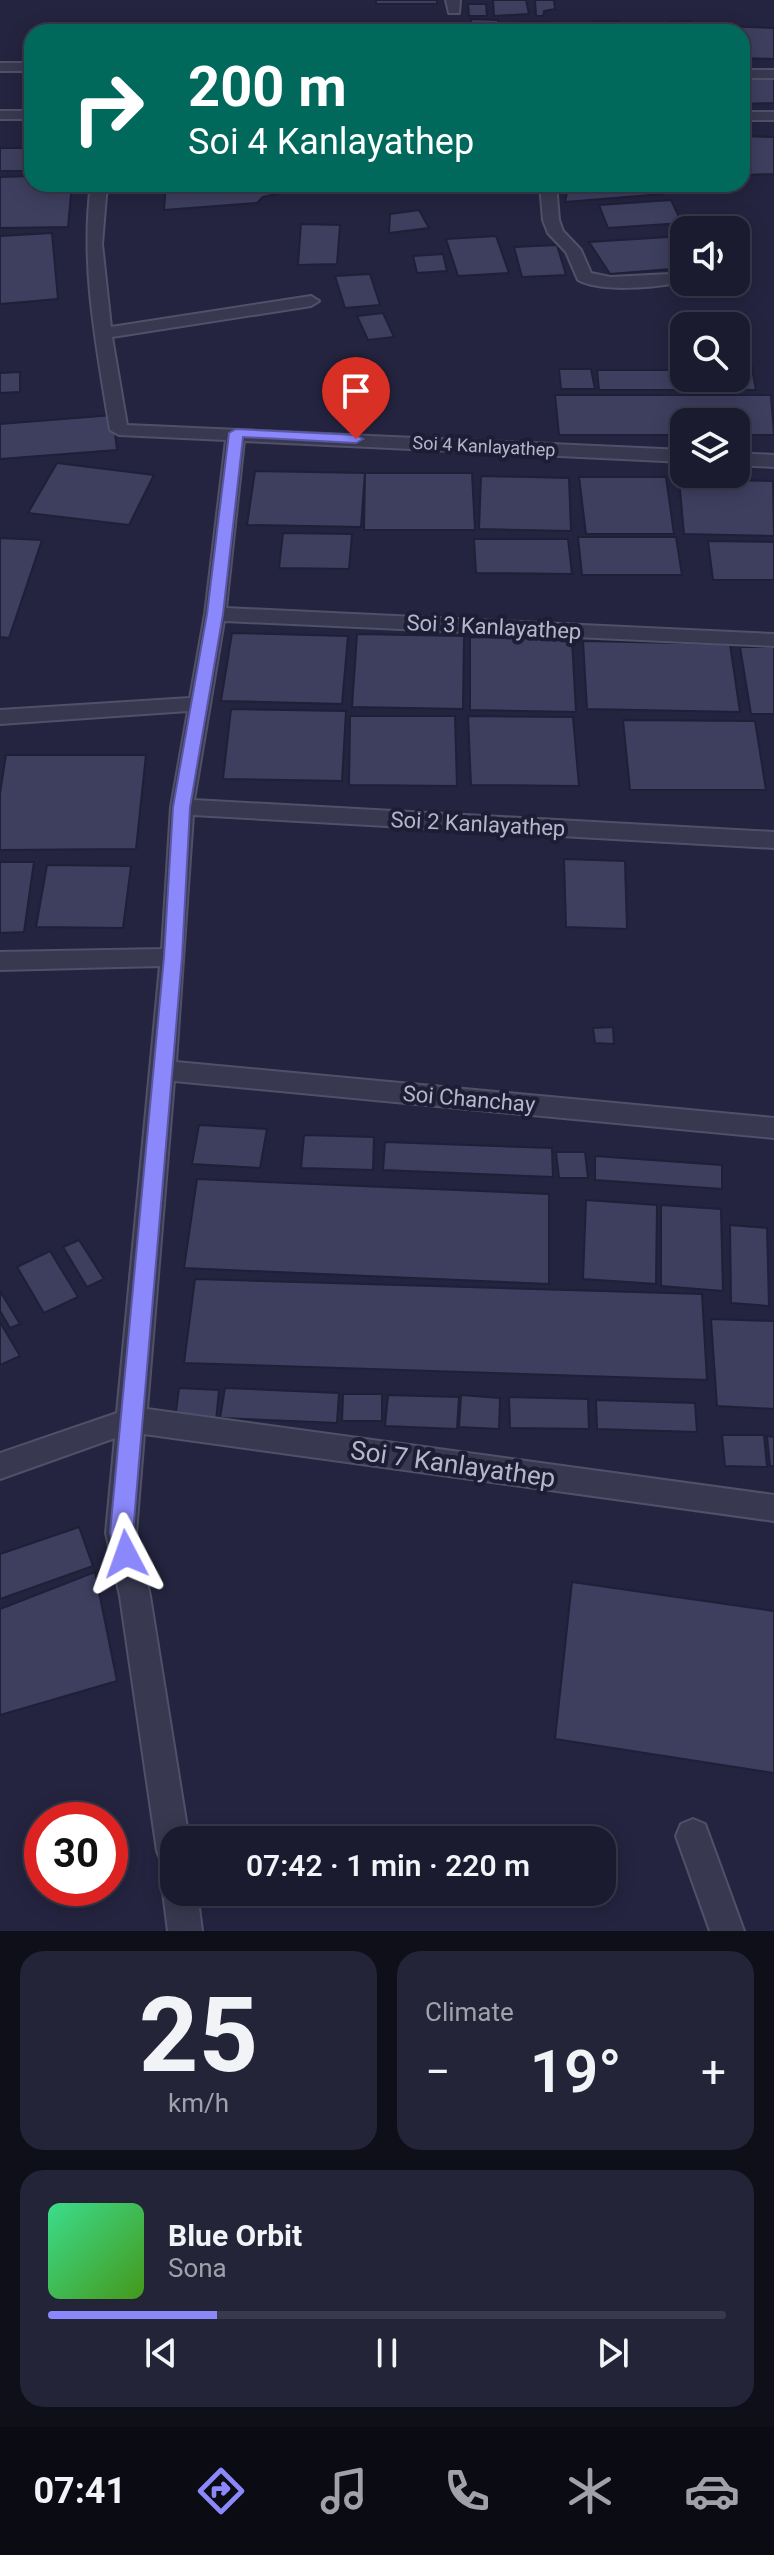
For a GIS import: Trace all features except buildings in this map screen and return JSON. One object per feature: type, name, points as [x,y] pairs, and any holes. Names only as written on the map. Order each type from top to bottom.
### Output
[{"type":"street","points":[[0,67],[24,67]]},
{"type":"street","points":[[750,74],[774,74]]},
{"type":"street","points":[[0,115],[24,115]]},
{"type":"street","points":[[750,116],[774,116]]},
{"type":"street","points":[[97,192],[95,258],[105,333],[311,301]]},
{"type":"street","points":[[549,192],[551,220],[556,233],[573,250],[584,276],[593,281],[610,282],[670,279]]},
{"type":"street","name":"Soi 4 Kanlayathep","points":[[105,333],[119,430],[670,455]]},
{"type":"street","points":[[170,1826],[135,1596],[121,1533],[173,957],[182,807],[215,614],[236,433]]},
{"type":"street","points":[[750,460],[774,461]]},
{"type":"street","name":"Soi 3 Kanlayathep","points":[[215,614],[774,640]]},
{"type":"street","points":[[0,717],[198,704]]},
{"type":"street","name":"Soi 2 Kanlayathep","points":[[182,807],[774,840]]},
{"type":"street","points":[[0,961],[173,957]]},
{"type":"street","name":"Soi Chanchay","points":[[163,1070],[774,1128]]},
{"type":"street","points":[[0,1466],[132,1420]]},
{"type":"street","name":"Soi 7 Kanlayathep","points":[[132,1420],[774,1508]]},
{"type":"street","points":[[693,1836],[727,1931]]},
{"type":"street","points":[[182,1906],[185,1931]]},
{"type":"route","points":[[126,1554],[121,1533],[173,957],[182,807],[215,614],[236,433],[356,439]]}]
